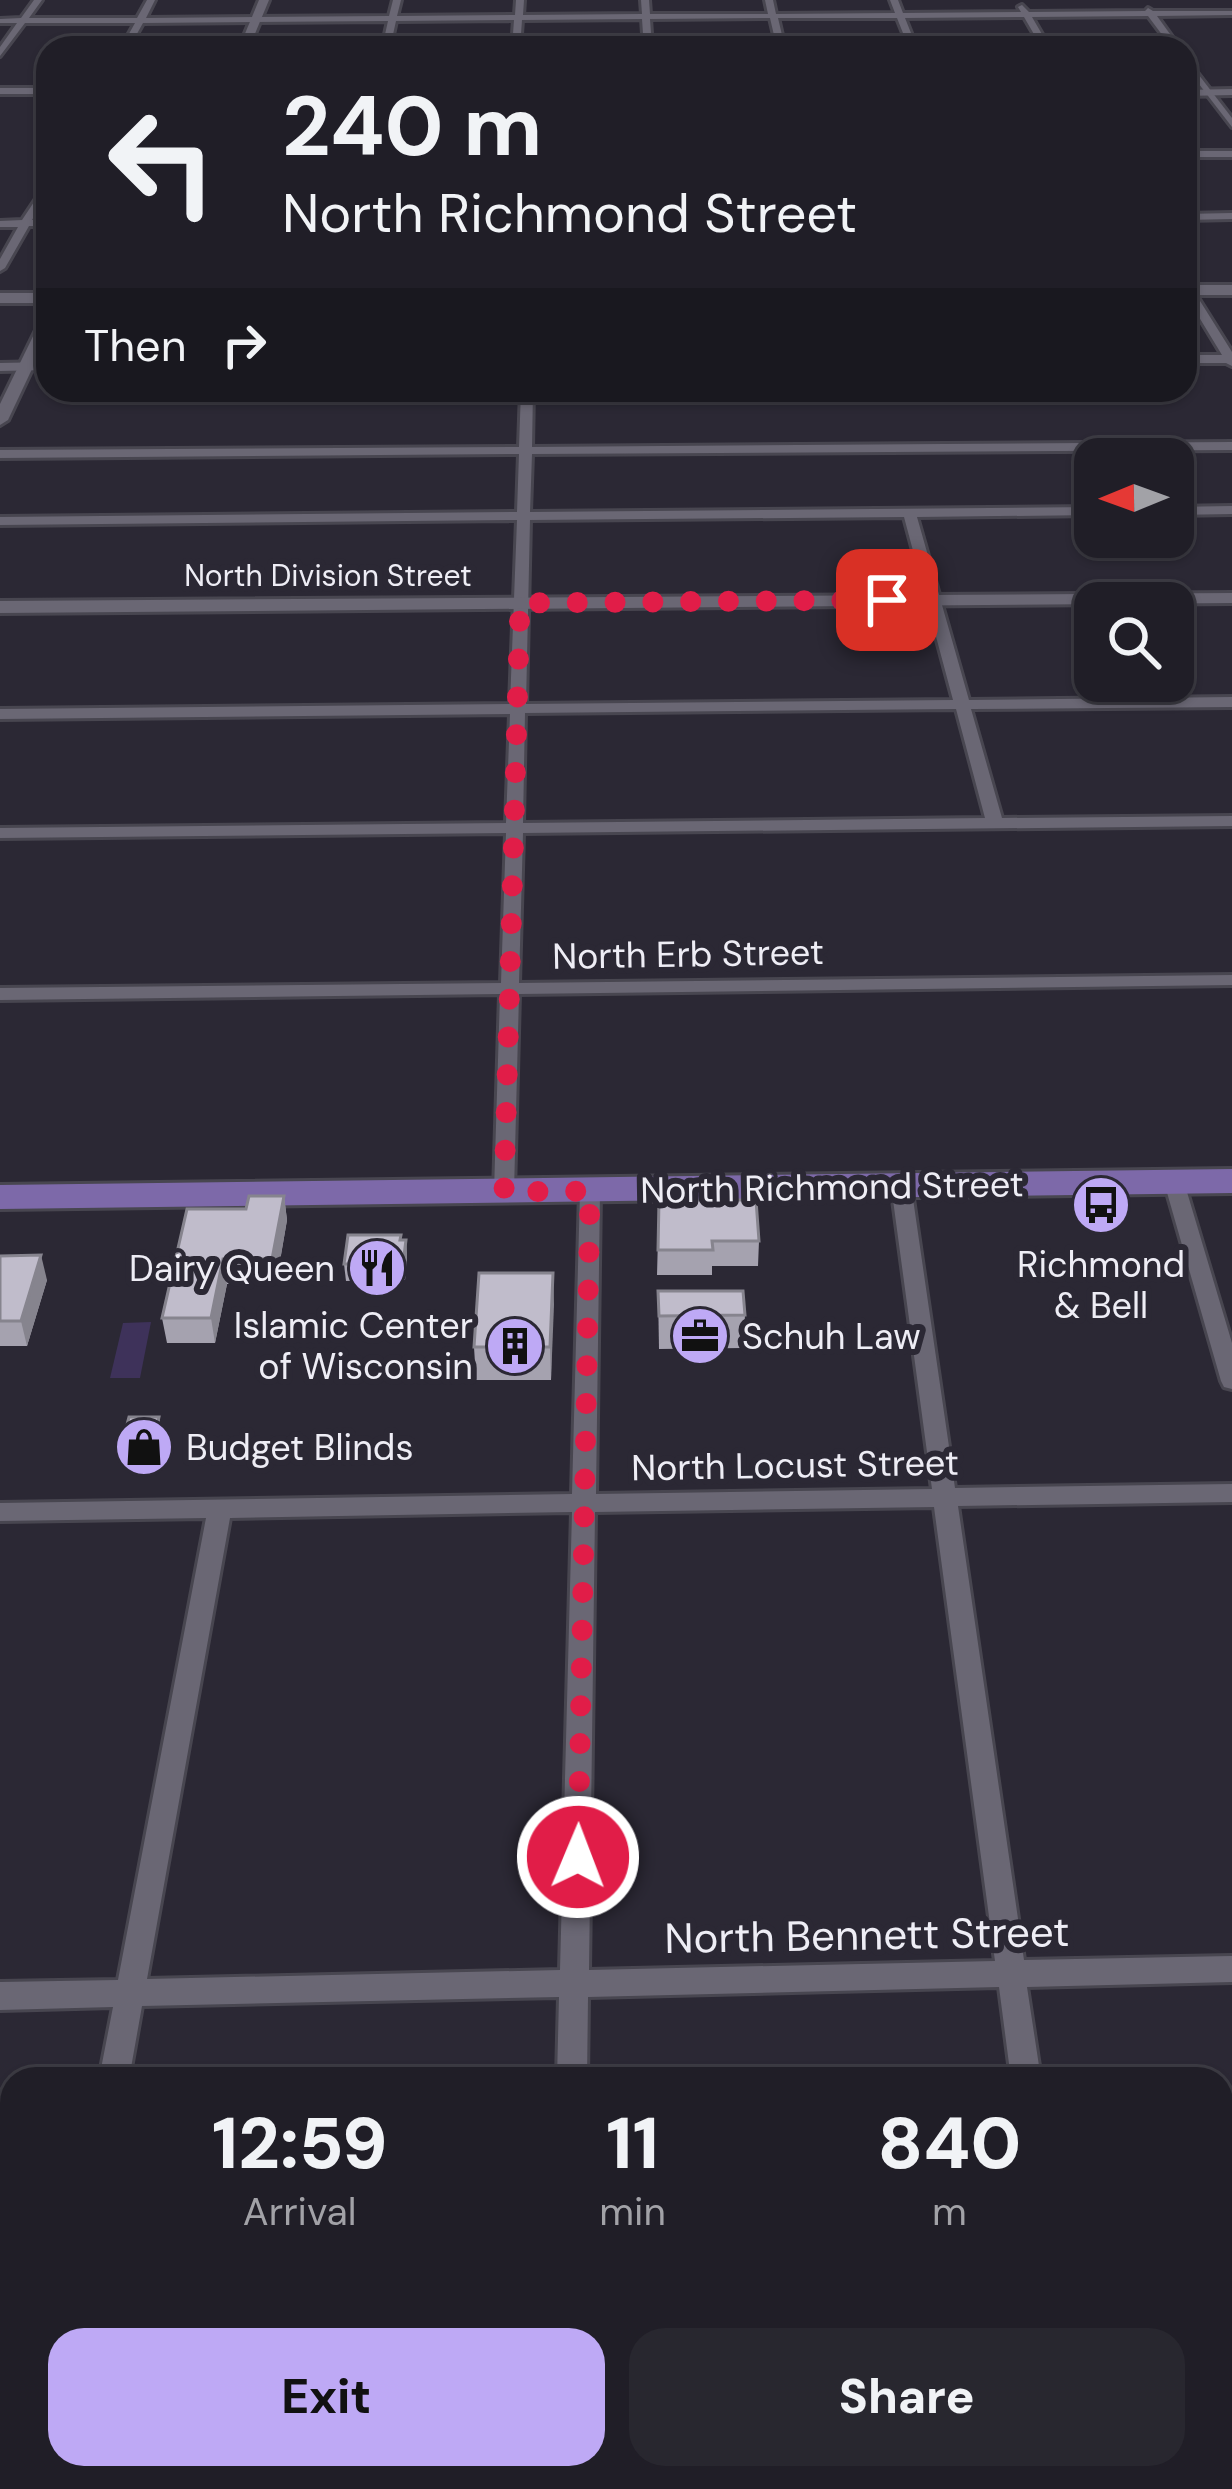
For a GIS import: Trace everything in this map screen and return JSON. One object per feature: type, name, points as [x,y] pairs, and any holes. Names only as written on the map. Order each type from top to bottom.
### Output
[{"type":"main road","points":[[1197,288],[1232,290]]},
{"type":"main road","points":[[0,298],[36,298]]},
{"type":"main road","name":"North Richmond Street","points":[[0,1197],[1232,1181]]},
{"type":"street","points":[[0,52],[38,0]]},
{"type":"street","points":[[131,36],[151,0]]},
{"type":"street","points":[[249,36],[265,0]]},
{"type":"street","points":[[389,36],[398,0]]},
{"type":"street","points":[[517,36],[520,0]]},
{"type":"street","points":[[645,0],[648,36]]},
{"type":"street","points":[[769,0],[778,36]]},
{"type":"street","points":[[894,0],[908,36]]},
{"type":"street","points":[[1018,0],[1039,36]]},
{"type":"street","points":[[1141,0],[1168,36]]},
{"type":"street","points":[[0,21],[1232,14]]},
{"type":"street","points":[[1197,77],[1232,124]]},
{"type":"street","points":[[0,92],[36,91]]},
{"type":"street","points":[[1197,92],[1232,92]]},
{"type":"street","points":[[1197,154],[1232,154]]},
{"type":"street","points":[[0,268],[36,206]]},
{"type":"street","points":[[1197,217],[1232,216]]},
{"type":"street","points":[[0,224],[36,224]]},
{"type":"street","points":[[1197,305],[1232,360]]},
{"type":"street","points":[[0,420],[36,347]]},
{"type":"street","points":[[1197,359],[1232,360]]},
{"type":"street","points":[[0,367],[36,367]]},
{"type":"street","points":[[504,1192],[526,402]]},
{"type":"street","points":[[0,454],[1232,446]]},
{"type":"street","points":[[1194,511],[1232,510]]},
{"type":"street","points":[[0,521],[1074,511]]},
{"type":"street","points":[[910,515],[995,823]]},
{"type":"street","name":"North Division Street","points":[[0,607],[1232,598]]},
{"type":"street","points":[[0,714],[1232,702]]},
{"type":"street","points":[[0,832],[1232,820]]},
{"type":"street","name":"North Erb Street","points":[[0,994],[1232,980]]},
{"type":"street","points":[[1174,1181],[1232,1382]]},
{"type":"street","points":[[901,1185],[1024,2067]]},
{"type":"street","points":[[572,2067],[590,1191]]},
{"type":"street","name":"North Locust Street","points":[[0,1512],[1232,1493]]},
{"type":"street","points":[[116,2067],[219,1510]]},
{"type":"street","name":"North Bennett Street","points":[[0,1996],[1232,1969]]},
{"type":"shaded area","points":[[151,1322],[140,1378],[110,1378],[123,1323]]},
{"type":"building","points":[[249,1196],[284,1196],[272,1259],[223,1259],[211,1318],[162,1318],[187,1209],[246,1209]]},
{"type":"building","points":[[659,1200],[756,1200],[759,1241],[712,1241],[713,1250],[658,1250]]},
{"type":"building","points":[[348,1235],[401,1235],[400,1240],[406,1240],[403,1264],[344,1264]]},
{"type":"building","points":[[41,1255],[21,1321],[0,1321],[0,1256]]},
{"type":"building","points":[[479,1273],[553,1273],[550,1347],[474,1347]]},
{"type":"building","points":[[658,1291],[743,1291],[745,1315],[659,1316]]},
{"type":"building","points":[[129,1417],[159,1417],[153,1443],[122,1443]]},
{"type":"place","name":"Richmond & Bell","points":[[1101,1205]]},
{"type":"place","name":"Dairy Queen","points":[[377,1268]]},
{"type":"place","name":"Schuh Law","points":[[700,1336]]},
{"type":"place","name":"Islamic Center of Wisconsin","points":[[515,1346]]},
{"type":"place","name":"Budget Blinds","points":[[144,1447]]},
{"type":"route","points":[[578,1857],[590,1191],[504,1192],[520,603],[887,600]]}]
